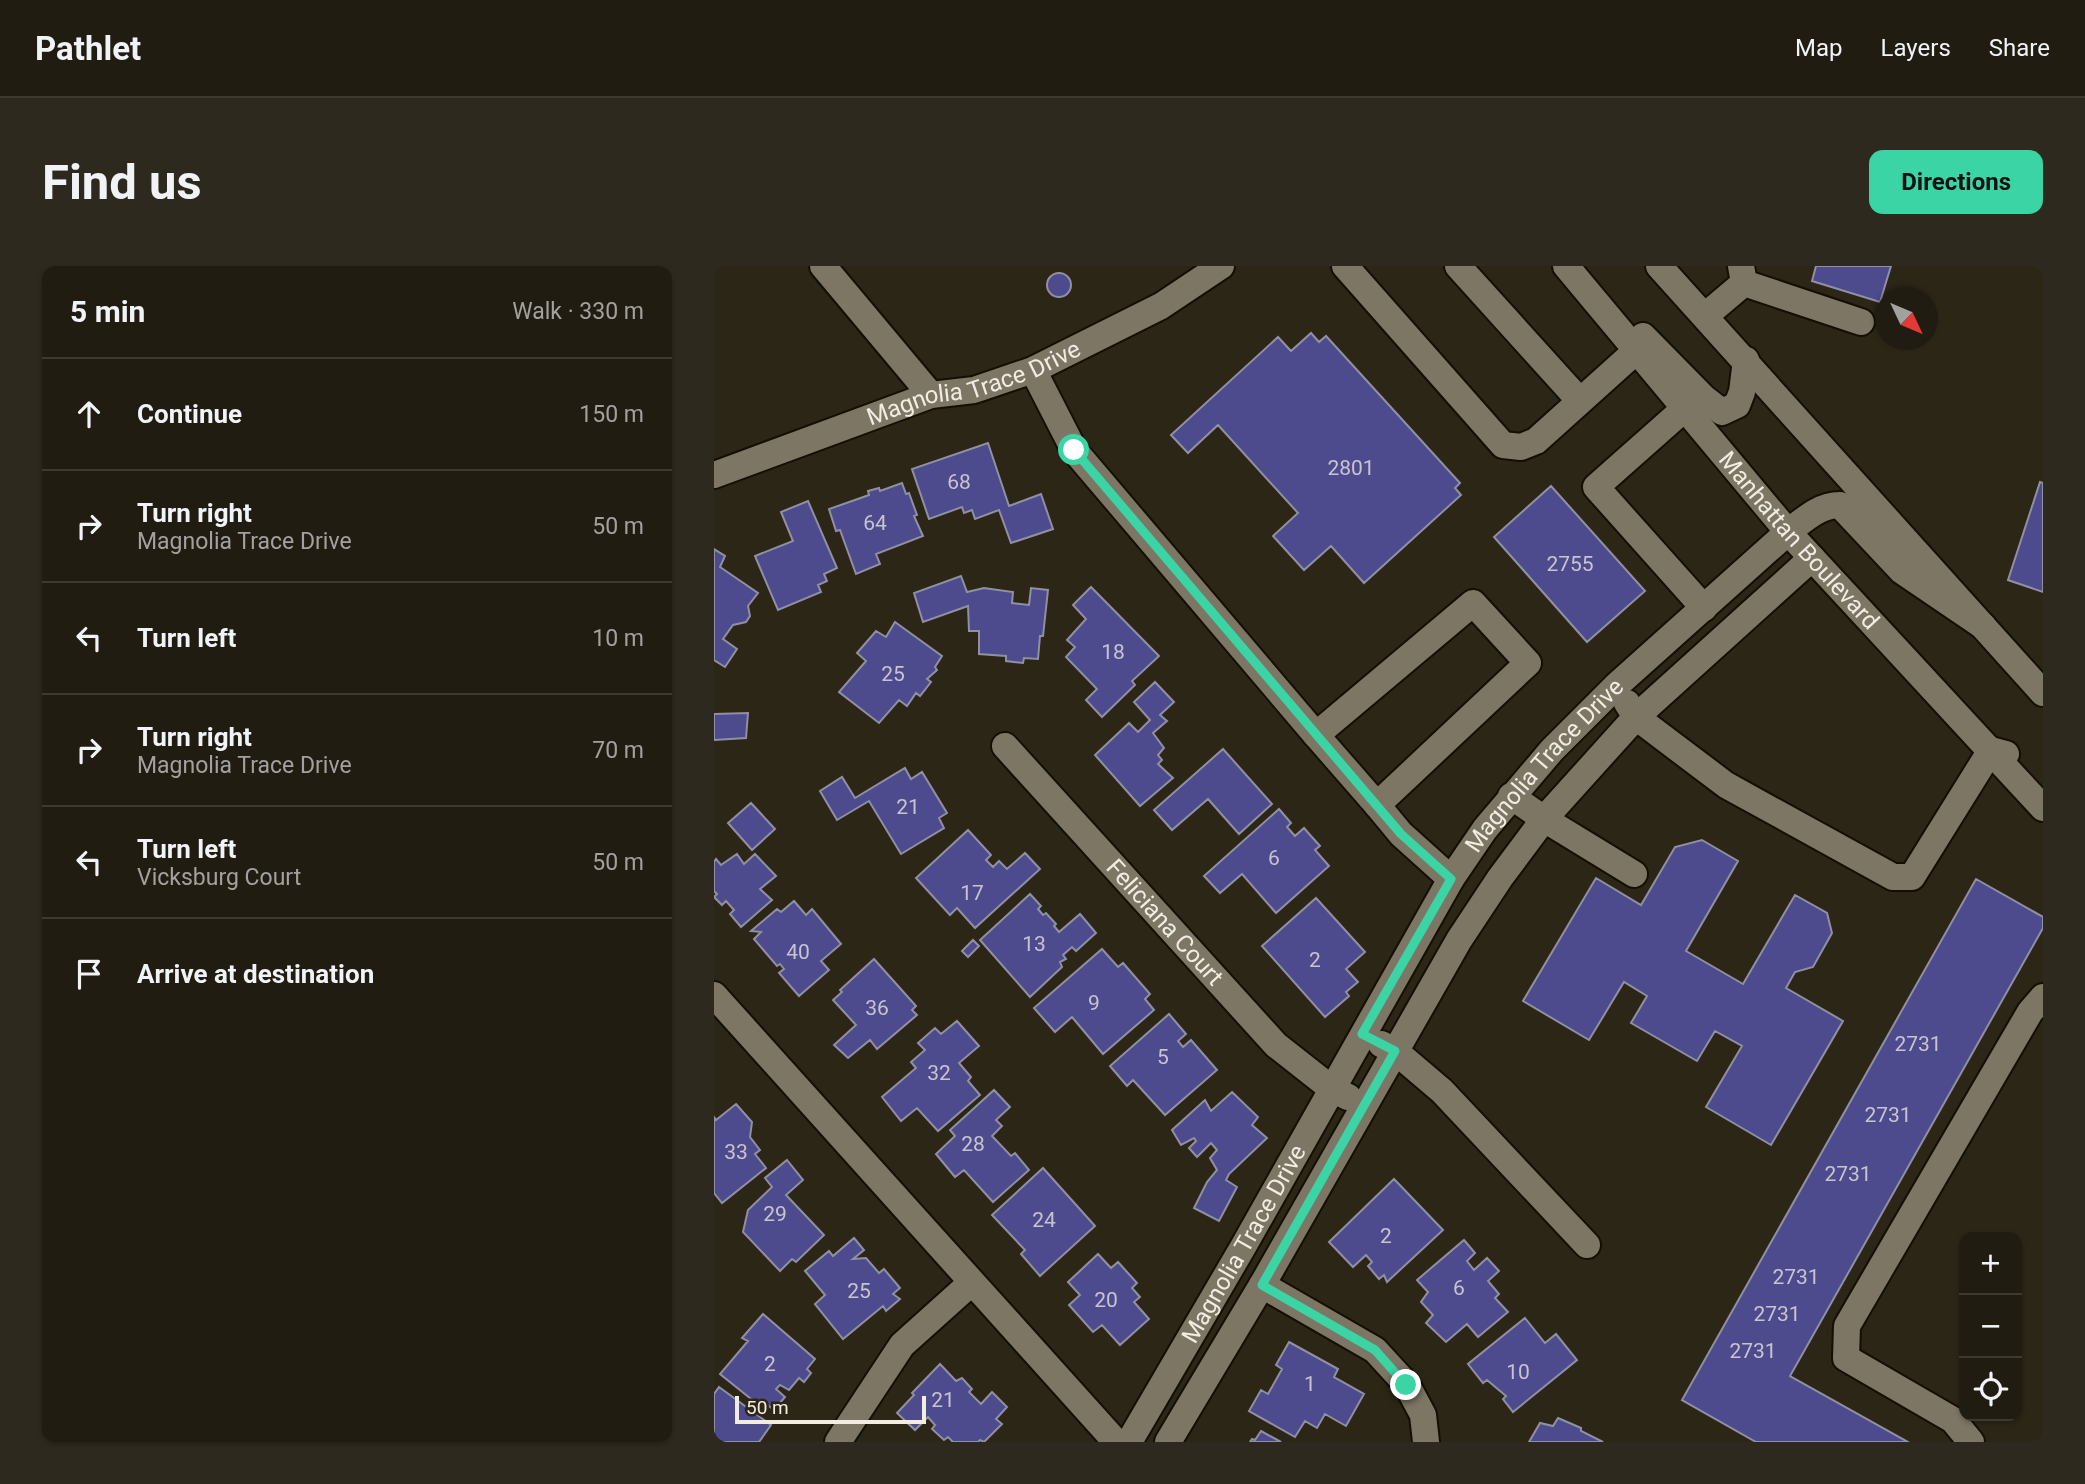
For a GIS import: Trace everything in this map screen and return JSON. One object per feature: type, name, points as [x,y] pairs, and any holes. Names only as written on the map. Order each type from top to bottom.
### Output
[{"type":"street","points":[[823,266],[931,394]]},
{"type":"street","name":"Magnolia Trace Drive","points":[[714,475],[931,394],[974,390],[1033,370],[1161,306],[1221,266]]},
{"type":"street","points":[[1345,266],[1503,445],[1521,447],[1536,441],[1636,351]]},
{"type":"street","points":[[1458,266],[1580,401]]},
{"type":"street","points":[[1567,266],[1613,305],[1704,398],[1723,412],[1737,405],[1742,392],[1746,360]]},
{"type":"street","name":"Manhattan Boulevard","points":[[1567,266],[1788,532],[2043,808]]},
{"type":"street","points":[[1659,266],[2042,691]]},
{"type":"street","points":[[1705,316],[1743,274],[1861,323]]},
{"type":"street","points":[[1033,370],[1074,450],[1401,834],[1451,879]]},
{"type":"street","points":[[1684,410],[1596,486],[1704,608]]},
{"type":"street","name":"Magnolia Trace Drive","points":[[1129,1442],[1451,879],[1511,796],[1552,750],[1617,685],[1788,532],[1830,505],[1840,505],[1902,571],[1983,626]]},
{"type":"street","name":"Magnolia Trace Drive","points":[[1168,1442],[1262,1285],[1459,940],[1500,878],[1544,819],[1636,717],[1812,558]]},
{"type":"street","points":[[1316,735],[1473,603],[1528,663],[1377,805]]},
{"type":"street","points":[[1617,685],[1636,717],[1726,785],[1893,877],[1912,877],[1991,750],[2022,759],[2043,781]]},
{"type":"street","name":"Feliciana Court","points":[[1005,746],[1266,1036],[1332,1089],[1365,1106]]},
{"type":"street","points":[[1511,796],[1634,874]]},
{"type":"street","points":[[714,995],[1116,1442]]},
{"type":"street","points":[[1971,1442],[1953,1420],[1846,1359],[1847,1326],[2030,1012],[2043,997]]},
{"type":"street","points":[[1362,1034],[1395,1051],[1443,1091],[1587,1245]]},
{"type":"street","points":[[838,1442],[902,1345],[971,1283]]},
{"type":"street","points":[[1262,1285],[1375,1350],[1406,1385],[1423,1415],[1426,1442]]},
{"type":"building","points":[[1816,266],[1891,266],[1885,287],[1875,287],[1875,300],[1812,281]]},
{"type":"building","points":[[1059,273],[1067,277],[1071,285],[1067,293],[1059,297],[1051,293],[1047,285],[1051,277]]},
{"type":"building","points":[[1311,333],[1319,342],[1326,336],[1460,483],[1455,488],[1461,495],[1364,583],[1331,546],[1304,570],[1273,536],[1298,513],[1218,425],[1188,453],[1171,435],[1278,337],[1291,351]]},
{"type":"building","points":[[988,443],[1009,506],[1041,494],[1053,529],[1011,543],[999,510],[975,519],[972,510],[964,513],[962,507],[929,519],[912,469]]},
{"type":"building","points":[[2040,482],[2043,483],[2043,592],[2008,580]]},
{"type":"building","points":[[902,483],[906,494],[909,493],[917,515],[914,516],[923,536],[876,554],[880,564],[856,574],[840,530],[836,531],[829,509],[869,495],[868,491],[879,488],[880,491]]},
{"type":"building","points":[[1551,486],[1645,591],[1587,642],[1494,537]]},
{"type":"building","points":[[808,501],[837,568],[824,574],[827,581],[818,585],[821,592],[778,610],[755,556],[793,541],[781,512]]},
{"type":"building","points":[[714,549],[725,556],[720,567],[758,593],[748,606],[750,616],[746,622],[733,625],[723,639],[737,649],[725,667],[714,660]]},
{"type":"building","points":[[961,576],[967,592],[984,588],[1013,592],[1012,603],[1029,605],[1031,588],[1048,590],[1038,659],[1024,658],[1023,663],[1006,661],[1006,656],[979,654],[979,631],[969,631],[968,606],[923,622],[914,593]]},
{"type":"building","points":[[1091,587],[1159,656],[1132,681],[1135,685],[1102,717],[1086,700],[1097,689],[1066,657],[1075,647],[1067,640],[1086,619],[1073,605]]},
{"type":"building","points":[[895,622],[942,656],[935,667],[937,670],[927,679],[931,682],[920,696],[916,693],[907,706],[899,700],[879,723],[839,692],[866,661],[857,653],[876,631],[886,637]]},
{"type":"building","points":[[1155,682],[1174,702],[1160,715],[1167,721],[1153,733],[1164,748],[1158,755],[1162,760],[1158,764],[1173,778],[1140,806],[1095,755],[1129,723],[1138,732],[1150,720],[1134,702]]},
{"type":"building","points":[[748,713],[746,738],[714,740],[714,714]]},
{"type":"building","points":[[1223,749],[1272,804],[1239,834],[1208,799],[1172,830],[1154,810]]},
{"type":"building","points":[[905,768],[911,779],[922,772],[947,813],[939,818],[944,828],[901,854],[869,801],[837,820],[820,791],[842,777],[855,798]]},
{"type":"building","points":[[751,803],[775,829],[752,850],[728,823]]},
{"type":"building","points":[[1279,809],[1291,823],[1287,827],[1295,836],[1304,828],[1320,846],[1315,850],[1329,866],[1276,913],[1242,874],[1220,893],[1204,876]]},
{"type":"building","points":[[968,830],[991,855],[986,860],[993,867],[999,861],[1007,869],[1025,853],[1040,869],[975,928],[957,908],[950,915],[916,878]]},
{"type":"building","points":[[1702,840],[1738,861],[1686,951],[1743,984],[1795,895],[1827,913],[1832,933],[1813,967],[1795,972],[1786,988],[1843,1021],[1771,1145],[1706,1107],[1742,1046],[1715,1031],[1697,1061],[1631,1023],[1647,996],[1624,982],[1589,1040],[1523,1001],[1596,878],[1641,905],[1675,847]]},
{"type":"building","points":[[737,854],[744,864],[755,854],[776,876],[760,889],[772,900],[741,927],[730,914],[734,910],[726,901],[722,905],[714,897],[717,894],[714,891],[714,862],[716,859],[721,865]]},
{"type":"building","points":[[1976,879],[2043,917],[2043,928],[1790,1376],[1908,1442],[1756,1442],[1682,1400]]},
{"type":"building","points":[[1030,894],[1041,906],[1038,909],[1043,915],[1046,913],[1059,932],[1080,914],[1096,933],[1076,951],[1072,947],[1063,955],[1066,959],[1060,962],[1062,967],[1030,997],[980,940]]},
{"type":"building","points":[[1316,898],[1365,952],[1346,969],[1358,982],[1346,992],[1349,996],[1325,1017],[1262,946]]},
{"type":"building","points":[[794,901],[806,915],[812,909],[841,944],[821,961],[829,970],[799,996],[779,973],[784,969],[780,964],[777,966],[754,939],[761,932],[751,931],[777,909],[781,912]]},
{"type":"building","points":[[973,940],[979,946],[968,957],[962,951]]},
{"type":"building","points":[[1102,949],[1118,967],[1123,963],[1150,994],[1145,999],[1154,1010],[1103,1054],[1072,1017],[1055,1032],[1034,1008]]},
{"type":"building","points":[[874,959],[916,1006],[912,1010],[917,1015],[877,1049],[870,1040],[848,1058],[834,1045],[856,1025],[833,1000],[842,992],[840,990]]},
{"type":"building","points":[[1169,1014],[1186,1034],[1178,1041],[1183,1047],[1191,1040],[1217,1070],[1165,1115],[1133,1080],[1127,1086],[1110,1066]]},
{"type":"building","points":[[957,1021],[979,1046],[959,1063],[971,1077],[968,1081],[980,1095],[938,1131],[917,1108],[901,1121],[882,1097],[916,1068],[911,1062],[925,1050],[918,1043],[935,1028],[941,1034]]},
{"type":"building","points":[[994,1090],[1010,1107],[996,1120],[1002,1126],[992,1136],[1011,1156],[1015,1153],[1029,1170],[993,1202],[964,1170],[955,1177],[936,1154],[955,1136],[950,1130]]},
{"type":"building","points":[[1232,1092],[1258,1117],[1252,1125],[1267,1138],[1229,1174],[1226,1180],[1237,1187],[1219,1221],[1194,1208],[1207,1182],[1217,1170],[1210,1158],[1217,1150],[1211,1143],[1197,1157],[1189,1148],[1196,1141],[1194,1138],[1181,1145],[1172,1130],[1205,1100],[1211,1111]]},
{"type":"building","points":[[736,1104],[752,1122],[750,1137],[760,1150],[755,1154],[766,1168],[722,1203],[714,1193],[714,1117],[716,1120]]},
{"type":"building","points":[[787,1160],[803,1180],[786,1195],[824,1235],[796,1262],[792,1259],[780,1271],[743,1232],[748,1210],[772,1187],[765,1178]]},
{"type":"building","points":[[1043,1168],[1095,1226],[1040,1276],[1021,1254],[1025,1250],[992,1215]]},
{"type":"building","points":[[1394,1179],[1443,1230],[1387,1282],[1384,1275],[1379,1279],[1368,1266],[1372,1262],[1366,1255],[1353,1267],[1329,1242]]},
{"type":"building","points":[[854,1238],[864,1250],[853,1259],[866,1258],[879,1273],[884,1269],[900,1288],[893,1294],[900,1299],[886,1311],[883,1306],[843,1339],[815,1304],[825,1295],[805,1271],[829,1251],[833,1256]]},
{"type":"building","points":[[1464,1240],[1475,1253],[1467,1261],[1474,1270],[1487,1258],[1499,1271],[1488,1281],[1499,1294],[1495,1298],[1508,1312],[1478,1337],[1467,1324],[1446,1342],[1426,1323],[1433,1315],[1421,1302],[1428,1292],[1417,1280]]},
{"type":"building","points":[[1098,1254],[1111,1268],[1118,1262],[1137,1283],[1132,1288],[1140,1297],[1134,1302],[1149,1319],[1120,1345],[1102,1325],[1093,1332],[1069,1305],[1080,1295],[1068,1282]]},
{"type":"building","points":[[763,1314],[815,1359],[807,1369],[811,1373],[804,1382],[799,1378],[789,1390],[780,1385],[776,1389],[785,1397],[774,1410],[765,1403],[761,1407],[720,1374],[748,1341],[742,1338]]},
{"type":"building","points":[[1525,1318],[1545,1343],[1556,1334],[1577,1360],[1513,1412],[1503,1399],[1506,1396],[1487,1380],[1483,1383],[1468,1364]]},
{"type":"building","points":[[1289,1342],[1338,1369],[1334,1377],[1364,1394],[1346,1426],[1325,1414],[1317,1428],[1305,1421],[1295,1437],[1249,1411],[1261,1390],[1268,1394],[1282,1369],[1276,1365]]},
{"type":"building","points":[[940,1364],[956,1381],[962,1378],[972,1389],[969,1392],[981,1404],[992,1392],[1007,1407],[996,1419],[1002,1424],[984,1442],[953,1442],[948,1437],[944,1440],[932,1429],[935,1425],[928,1417],[915,1430],[897,1413]]},
{"type":"building","points":[[719,1387],[771,1425],[759,1442],[714,1442],[714,1394]]},
{"type":"building","points":[[1558,1418],[1603,1442],[1529,1442],[1540,1423],[1553,1426]]},
{"type":"building","points":[[1261,1431],[1281,1442],[1250,1442],[1255,1440]]},
{"type":"route","points":[[1074,450],[1401,834],[1451,879],[1362,1034],[1395,1051],[1262,1285],[1375,1350],[1406,1385]]}]
